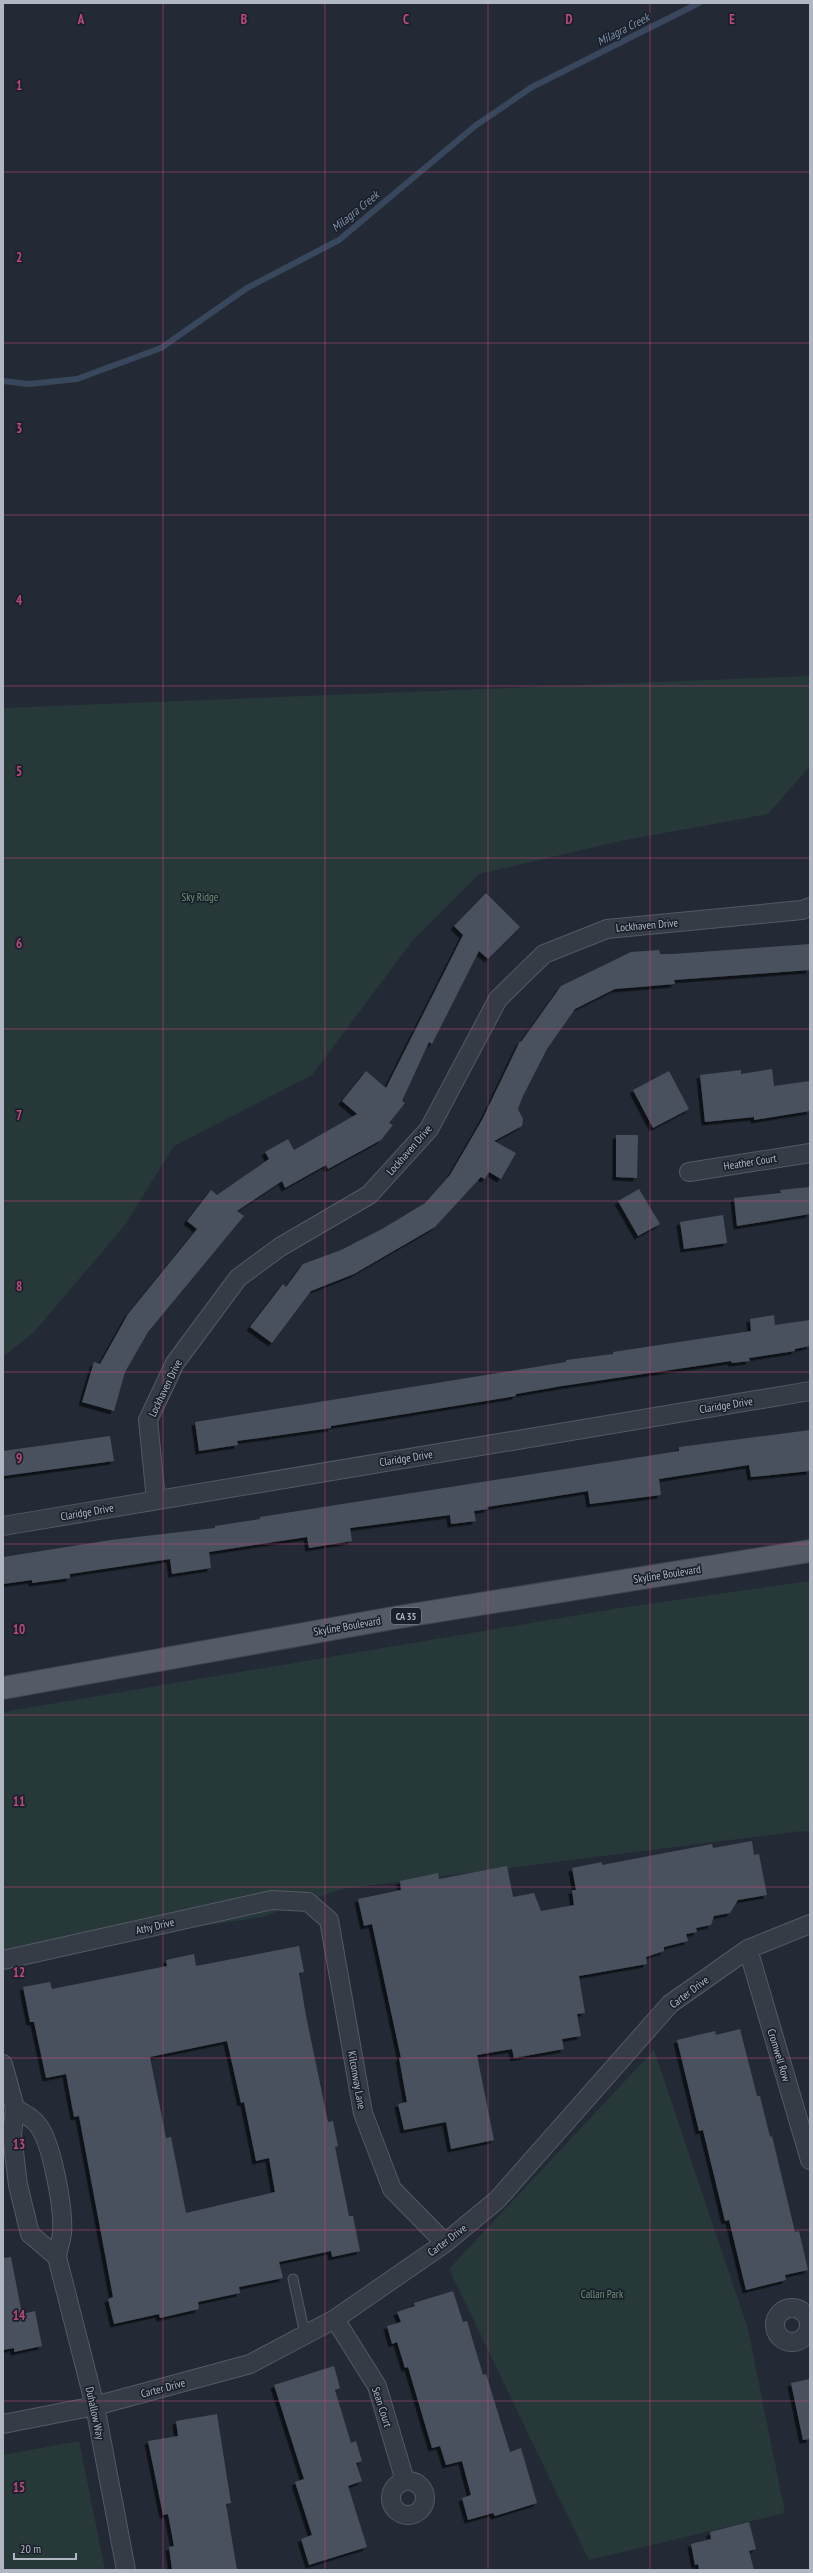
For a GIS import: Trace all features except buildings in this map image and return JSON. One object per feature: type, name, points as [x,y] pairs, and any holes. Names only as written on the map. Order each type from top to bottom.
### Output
[{"type":"main road","name":"Skyline Boulevard","points":[[3,1688],[393,1618],[810,1551]]},
{"type":"street","name":"Lockhaven Drive","points":[[156,1500],[148,1420],[175,1363],[238,1278],[280,1247],[369,1196],[429,1129],[498,999],[544,954],[607,929],[802,910],[810,907]]},
{"type":"street","name":"Heather Court","points":[[689,1172],[810,1153]]},
{"type":"street","name":"Claridge Drive","points":[[3,1526],[810,1391]]},
{"type":"street","name":"Athy Drive","points":[[3,1960],[272,1900],[308,1902]]},
{"type":"street","name":"Kilconway Lane","points":[[308,1902],[329,1920],[362,2113],[392,2189],[445,2243]]},
{"type":"street","name":"Carter Drive","points":[[3,2424],[95,2406],[250,2364],[335,2319],[445,2243],[497,2200],[670,2004],[748,1950],[810,1924]]},
{"type":"street","name":"Cromwell Row","points":[[748,1950],[810,2160]]},
{"type":"street","points":[[3,2064],[15,2108],[12,2134],[18,2184],[30,2234],[57,2257]]},
{"type":"street","name":"Duhallow Way","points":[[15,2108],[37,2123],[45,2135],[59,2194],[62,2233],[57,2257],[95,2406],[126,2570]]},
{"type":"street","name":"Sean Court","points":[[335,2319],[377,2386],[405,2481]]},
{"type":"lane","points":[[293,2279],[305,2334]]},
{"type":"green space","name":"Sky Ridge","points":[[810,676],[810,766],[768,814],[620,841],[479,874],[413,940],[312,1075],[174,1146],[124,1226],[34,1332],[3,1357],[3,708]]},
{"type":"green space","points":[[810,1581],[810,1832],[802,1831],[342,1889],[262,1917],[3,1955],[3,1712],[620,1608]]},
{"type":"green space","name":"Callan Park","points":[[654,2050],[748,2329],[785,2513],[589,2560],[449,2269]]},
{"type":"green space","points":[[79,2441],[105,2570],[3,2570],[3,2455]]},
{"type":"waterway","name":"Milagra Creek","points":[[3,381],[29,384],[77,379],[161,348],[247,288],[339,240],[475,126],[532,87],[699,3]]}]
